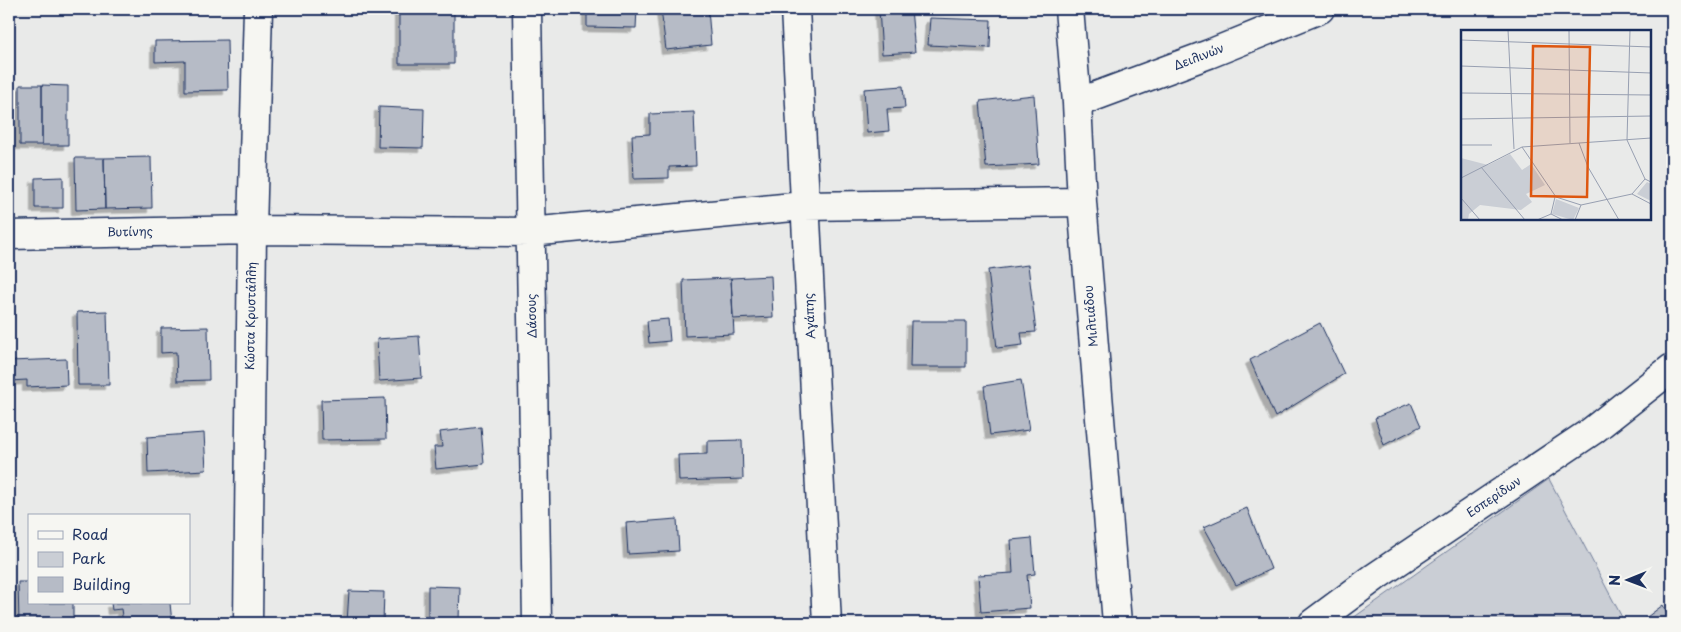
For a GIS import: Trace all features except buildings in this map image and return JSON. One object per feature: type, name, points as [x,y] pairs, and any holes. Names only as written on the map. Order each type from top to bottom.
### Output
[{"type":"street","name":"Κώστα Κρυστάλλη","points":[[248,623],[252,230],[258,9]]},
{"type":"street","name":"Δάσους","points":[[527,9],[537,623]]},
{"type":"street","name":"Αγάπης","points":[[794,9],[827,623]]},
{"type":"street","name":"Μιλτιάδου","points":[[1069,9],[1077,103],[1082,202],[1117,623]]},
{"type":"street","name":"Δειλινών","points":[[1077,103],[1209,54],[1320,9]]},
{"type":"street","name":"Βυτίνης","points":[[9,235],[252,230],[530,232],[804,206],[1082,202]]},
{"type":"street","name":"Εσπερίδων","points":[[1313,623],[1375,577],[1592,430],[1672,368]]},
{"type":"green space","points":[[1549,479],[1625,623],[1346,623]]}]
